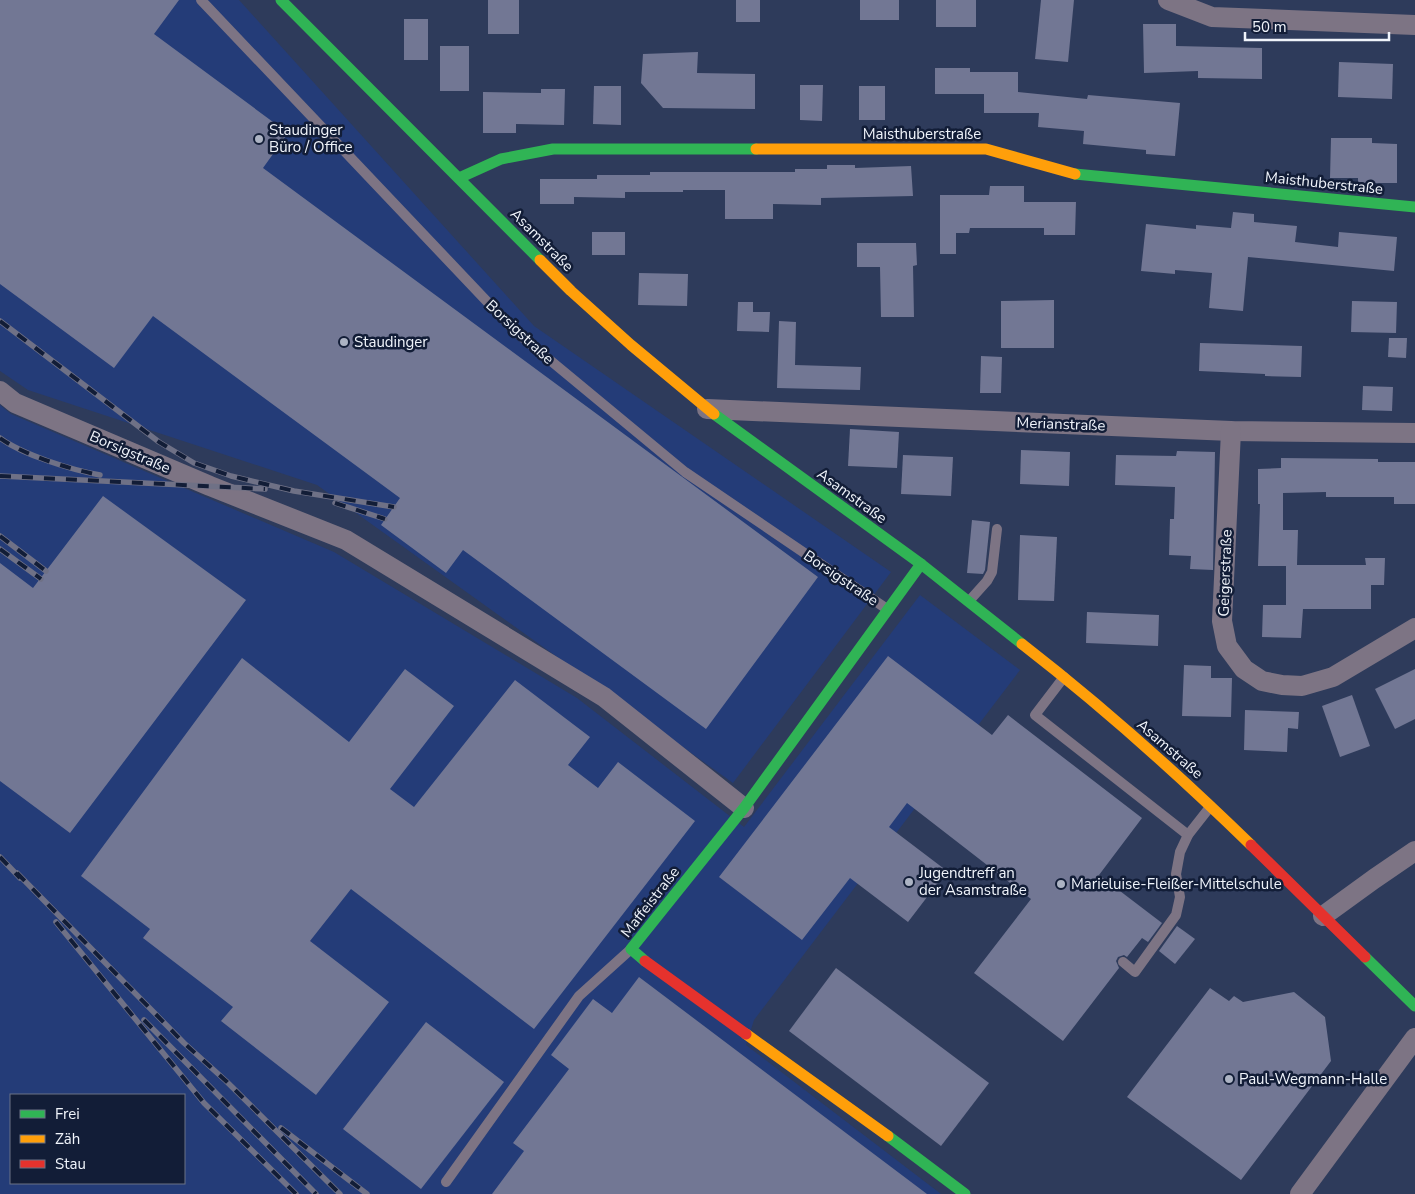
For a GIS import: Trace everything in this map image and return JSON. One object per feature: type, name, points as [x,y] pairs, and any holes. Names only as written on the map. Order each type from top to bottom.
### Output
[{"type":"street","name":"Asamstraße","points":[[281,0],[570,291],[630,345],[707,408],[921,564],[1064,677],[1211,806],[1415,1006]]},
{"type":"street","points":[[1168,0],[1212,17],[1415,25]]},
{"type":"street","name":"Maisthuberstraße","points":[[459,178],[501,160],[553,150],[986,149],[1073,174],[1415,207]]},
{"type":"street","name":"Borsigstraße","points":[[0,391],[15,402],[42,414],[210,486],[346,540],[604,697],[744,808]]},
{"type":"street","name":"Merianstraße","points":[[707,408],[1231,431],[1415,433]]},
{"type":"street","name":"Geigerstraße","points":[[1231,431],[1222,621],[1227,646],[1244,669],[1262,681],[1302,686],[1333,676],[1415,628]]},
{"type":"street","name":"Maffeistraße","points":[[921,564],[744,808],[631,949],[654,968],[867,1120],[965,1194]]},
{"type":"street","points":[[1323,916],[1374,878],[1415,851]]},
{"type":"street","points":[[1300,1194],[1415,1038]]},
{"type":"lane","name":"Borsigstraße","points":[[201,0],[516,332],[685,472],[887,609]]},
{"type":"lane","points":[[969,601],[987,581],[992,572],[997,530]]},
{"type":"lane","points":[[1064,677],[1035,715],[1188,835]]},
{"type":"lane","points":[[1123,962],[1134,972],[1176,915],[1180,897],[1176,874],[1180,852],[1188,835],[1211,806]]},
{"type":"lane","points":[[446,1182],[579,996],[631,949]]},
{"type":"shaded area","name":"Staudinger","points":[[0,0],[239,0],[534,326],[891,572],[733,783],[317,485],[28,390],[0,371]]},
{"type":"shaded area","points":[[0,405],[11,414],[334,552],[577,698],[744,827],[920,595],[1020,670],[754,1020],[746,1045],[941,1194],[0,1194]]},
{"type":"building","name":"Staudinger","points":[[0,0],[179,0],[154,34],[288,133],[263,168],[818,577],[706,729],[463,550],[446,573],[381,525],[400,498],[153,316],[114,368],[0,284]]},
{"type":"building","points":[[488,0],[519,0],[519,34],[488,34]]},
{"type":"building","points":[[736,0],[760,0],[760,22],[736,22]]},
{"type":"building","points":[[860,0],[899,0],[899,20],[860,20]]},
{"type":"building","points":[[936,0],[976,0],[976,27],[936,27]]},
{"type":"building","points":[[1041,0],[1074,0],[1068,62],[1035,59]]},
{"type":"building","points":[[404,19],[428,19],[428,60],[404,60]]},
{"type":"building","points":[[1143,24],[1176,24],[1176,46],[1262,48],[1262,79],[1198,78],[1198,71],[1144,73]]},
{"type":"building","points":[[440,46],[469,46],[469,91],[440,91]]},
{"type":"building","points":[[698,52],[697,73],[755,74],[755,109],[663,108],[641,83],[643,54]]},
{"type":"building","points":[[1339,62],[1393,64],[1392,99],[1338,97]]},
{"type":"building","points":[[935,68],[970,68],[970,72],[1018,72],[1018,92],[1087,99],[1088,95],[1180,103],[1175,156],[1146,154],[1146,150],[1083,144],[1084,131],[1038,127],[1039,113],[984,113],[984,94],[935,94]]},
{"type":"building","points":[[800,85],[823,85],[822,121],[800,120]]},
{"type":"building","points":[[594,86],[621,86],[621,125],[593,124]]},
{"type":"building","points":[[859,86],[885,86],[885,120],[859,120]]},
{"type":"building","points":[[541,89],[565,89],[564,125],[516,124],[516,133],[483,133],[483,92],[541,93]]},
{"type":"building","points":[[1331,138],[1372,138],[1372,143],[1397,144],[1397,183],[1358,183],[1358,178],[1330,178]]},
{"type":"building","points":[[827,165],[855,165],[855,168],[911,166],[913,196],[821,198],[821,205],[773,204],[773,219],[725,219],[725,190],[625,192],[625,198],[574,197],[574,204],[540,204],[540,179],[597,179],[597,175],[650,175],[650,172],[795,172],[795,169],[827,169]]},
{"type":"building","points":[[990,186],[1024,186],[1024,202],[1076,202],[1075,235],[1044,235],[1044,228],[970,228],[969,233],[956,233],[956,254],[940,254],[940,195],[989,195]]},
{"type":"building","points":[[1233,212],[1254,214],[1254,222],[1297,226],[1295,242],[1338,247],[1339,232],[1397,237],[1394,271],[1248,257],[1243,311],[1209,308],[1212,273],[1175,270],[1175,274],[1141,271],[1146,224],[1196,229],[1196,225],[1231,228]]},
{"type":"building","points":[[592,232],[625,232],[625,255],[592,255]]},
{"type":"building","points":[[857,243],[916,243],[917,265],[913,266],[914,317],[881,317],[880,267],[857,267]]},
{"type":"building","points":[[639,273],[688,274],[687,306],[638,305]]},
{"type":"building","points":[[1054,300],[1054,348],[1001,348],[1001,301]]},
{"type":"building","points":[[1352,301],[1397,302],[1396,333],[1351,332]]},
{"type":"building","points":[[738,302],[753,302],[753,312],[770,312],[769,332],[737,331]]},
{"type":"building","points":[[779,321],[796,322],[795,365],[861,367],[860,390],[777,388]]},
{"type":"building","points":[[1389,338],[1407,338],[1406,358],[1388,357]]},
{"type":"building","points":[[1200,343],[1302,346],[1301,377],[1199,371]]},
{"type":"building","points":[[981,356],[1002,357],[1001,393],[980,393]]},
{"type":"building","points":[[1363,386],[1393,387],[1392,411],[1362,410]]},
{"type":"building","points":[[850,429],[899,432],[897,468],[848,466]]},
{"type":"building","points":[[1021,450],[1070,452],[1069,486],[1020,484]]},
{"type":"building","points":[[1177,451],[1215,452],[1213,570],[1190,569],[1191,556],[1169,555],[1170,519],[1174,519],[1175,487],[1115,485],[1116,455],[1176,456]]},
{"type":"building","points":[[903,455],[953,457],[951,496],[901,494]]},
{"type":"building","points":[[1281,458],[1378,459],[1378,462],[1415,462],[1415,504],[1394,504],[1394,497],[1326,497],[1326,492],[1283,493],[1283,530],[1298,530],[1297,565],[1366,565],[1365,558],[1385,558],[1384,585],[1371,585],[1371,609],[1303,609],[1301,638],[1262,637],[1263,605],[1286,605],[1286,566],[1258,566],[1260,504],[1258,504],[1258,469],[1281,468]]},
{"type":"building","points":[[103,496],[246,600],[70,833],[0,781],[0,563],[33,588]]},
{"type":"building","points":[[972,520],[990,522],[983,574],[967,573]]},
{"type":"building","points":[[1020,535],[1057,537],[1054,601],[1018,600]]},
{"type":"building","points":[[1087,612],[1159,615],[1158,646],[1086,643]]},
{"type":"building","points":[[888,656],[992,735],[1008,715],[1142,818],[1099,875],[1162,923],[1148,942],[1142,938],[1127,957],[1124,955],[1118,957],[1116,961],[1119,968],[1063,1041],[974,973],[1031,899],[907,803],[889,827],[947,871],[908,922],[850,878],[802,940],[719,877]]},
{"type":"building","points":[[242,658],[349,742],[405,669],[454,706],[390,789],[414,807],[515,680],[590,737],[568,765],[598,788],[618,762],[695,821],[534,1029],[351,889],[310,941],[389,1002],[316,1095],[221,1021],[233,1007],[143,938],[150,929],[81,876]]},
{"type":"building","points":[[1184,665],[1211,666],[1211,678],[1232,678],[1231,717],[1182,716]]},
{"type":"building","points":[[1415,669],[1415,719],[1395,729],[1375,689]]},
{"type":"building","points":[[1352,695],[1370,746],[1340,757],[1322,706]]},
{"type":"building","points":[[1245,710],[1299,712],[1298,729],[1288,728],[1287,752],[1244,750]]},
{"type":"building","points":[[1177,926],[1195,939],[1175,964],[1159,951]]},
{"type":"building","points":[[836,968],[989,1083],[941,1146],[789,1031]]},
{"type":"building","points":[[639,977],[927,1194],[492,1194],[524,1151],[513,1143],[569,1069],[551,1055],[593,999],[612,1013]]},
{"type":"building","name":"Paul-Wegmann-Halle","points":[[1210,988],[1229,1001],[1234,996],[1243,1002],[1294,992],[1325,1017],[1331,1061],[1241,1180],[1127,1097]]},
{"type":"building","points":[[426,1022],[504,1082],[421,1189],[343,1129]]},
{"type":"railway","points":[[0,321],[159,442],[194,463],[231,476],[294,491],[394,507]]},
{"type":"railway","points":[[0,438],[21,450],[48,461],[100,475]]},
{"type":"railway","points":[[0,476],[265,489]]},
{"type":"railway","points":[[335,503],[385,519]]},
{"type":"railway","points":[[0,536],[46,571]]},
{"type":"railway","points":[[0,549],[41,579]]},
{"type":"railway","points":[[0,857],[20,878]]},
{"type":"railway","points":[[17,873],[184,1043],[226,1081],[340,1194]]},
{"type":"railway","points":[[56,922],[204,1103],[296,1194]]},
{"type":"railway","points":[[144,1020],[316,1194]]},
{"type":"railway","points":[[281,1128],[367,1194]]},
{"type":"traffic: fast","points":[[281,0],[540,260]]},
{"type":"traffic: fast","points":[[459,178],[501,159],[553,149],[756,149]]},
{"type":"traffic: fast","points":[[1075,174],[1415,207]]},
{"type":"traffic: fast","points":[[714,414],[921,564],[1022,644]]},
{"type":"traffic: fast","points":[[645,961],[631,949],[744,808],[921,564]]},
{"type":"traffic: fast","points":[[1365,957],[1415,1006]]},
{"type":"traffic: fast","points":[[888,1136],[965,1194]]},
{"type":"traffic: slow","points":[[756,149],[986,149],[1075,174]]},
{"type":"traffic: slow","points":[[540,260],[631,345],[714,414]]},
{"type":"traffic: slow","points":[[1022,644],[1139,741],[1251,845]]},
{"type":"traffic: slow","points":[[746,1034],[888,1136]]},
{"type":"traffic: jam","points":[[1251,845],[1365,957]]},
{"type":"traffic: jam","points":[[645,961],[746,1034]]},
{"type":"place","name":"Staudinger Büro / Office","points":[[259,139]]},
{"type":"place","name":"Staudinger","points":[[344,342]]},
{"type":"place","name":"Jugendtreff an der Asamstraße","points":[[909,882]]},
{"type":"place","name":"Marieluise-Fleißer-Mittelschule","points":[[1061,884]]},
{"type":"place","name":"Paul-Wegmann-Halle","points":[[1229,1079]]}]
